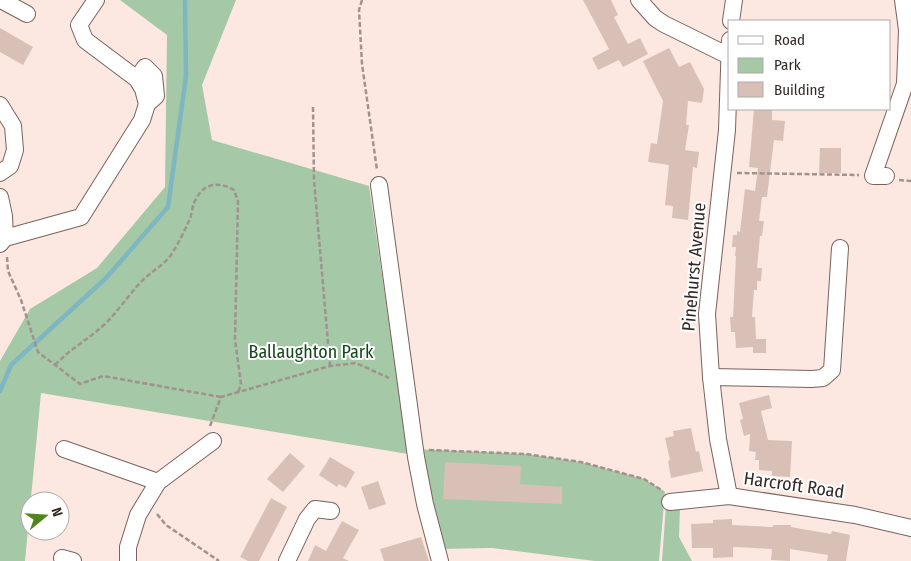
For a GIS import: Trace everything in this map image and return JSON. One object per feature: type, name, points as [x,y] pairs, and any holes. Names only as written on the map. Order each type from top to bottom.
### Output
[{"type":"street","points":[[1,0],[27,14]]},
{"type":"street","points":[[0,197],[4,216],[3,241],[82,217],[142,120],[147,104],[143,89],[137,79],[85,40],[79,25],[96,0]]},
{"type":"street","points":[[639,0],[664,24],[728,56]]},
{"type":"street","points":[[731,20],[734,0]]},
{"type":"street","points":[[873,176],[905,84],[907,30],[903,0]]},
{"type":"street","points":[[0,105],[13,126],[15,150],[10,166],[0,173]]},
{"type":"street","name":"Pinehurst Avenue","points":[[728,110],[723,173],[708,299],[708,338],[718,439],[729,496]]},
{"type":"street","points":[[380,185],[416,449],[425,504],[440,561]]},
{"type":"street","points":[[711,377],[823,378],[832,370],[840,248]]},
{"type":"street","points":[[128,561],[128,547],[138,515],[158,482],[208,444]]},
{"type":"street","points":[[64,449],[158,482]]},
{"type":"street","name":"Harcroft Road","points":[[670,502],[729,496],[854,515],[911,528]]},
{"type":"street","points":[[287,561],[307,519],[319,506]]},
{"type":"path","points":[[362,0],[359,10],[362,64],[380,185]]},
{"type":"path","points":[[313,107],[314,180],[330,366]]},
{"type":"path","points":[[723,173],[873,176]]},
{"type":"path","points":[[56,365],[73,348],[106,323],[140,283],[168,260],[190,219],[194,203],[209,185],[218,184],[234,190],[238,201],[236,340],[241,384],[238,393]]},
{"type":"path","points":[[3,241],[8,271],[38,352],[80,384],[103,376],[221,397],[330,366],[356,363],[407,386]]},
{"type":"path","points":[[208,444],[221,397]]},
{"type":"path","points":[[416,449],[526,454],[581,462],[644,479],[665,492],[670,502]]},
{"type":"path","points":[[147,500],[166,526],[219,561]]},
{"type":"green space","name":"Ballaughton Park","points":[[120,0],[236,0],[202,85],[212,140],[369,186],[408,454],[41,393],[32,491],[20,491],[20,541],[27,541],[25,561],[0,561],[0,361],[30,309],[97,268],[165,187],[167,35]]},
{"type":"green space","points":[[416,449],[526,454],[581,462],[644,479],[665,492],[659,561],[595,561],[492,548],[436,549]]},
{"type":"green space","points":[[666,505],[680,507],[679,537],[692,561],[662,561]]},
{"type":"building","points":[[583,0],[611,0],[618,15],[614,17],[628,44],[640,38],[648,54],[623,67],[619,60],[598,70],[592,58],[609,49]]},
{"type":"building","points":[[0,28],[33,47],[23,65],[0,52]]},
{"type":"building","points":[[669,48],[679,67],[690,62],[704,89],[702,103],[688,101],[686,125],[689,125],[685,150],[699,152],[697,168],[693,167],[688,220],[672,218],[673,206],[665,205],[669,165],[648,162],[651,143],[657,144],[663,101],[643,61]]},
{"type":"building","points":[[754,110],[772,110],[772,120],[785,121],[783,141],[774,140],[767,197],[762,197],[759,221],[764,221],[762,236],[760,236],[757,268],[762,268],[761,281],[757,281],[757,290],[754,290],[752,317],[755,317],[756,339],[766,339],[766,353],[753,353],[753,347],[736,348],[735,332],[731,332],[730,317],[733,317],[736,256],[736,247],[732,247],[733,235],[737,235],[737,231],[740,232],[745,189],[755,191],[758,168],[749,167]]},
{"type":"building","points":[[820,148],[841,148],[841,173],[819,173]]},
{"type":"building","points":[[769,395],[772,408],[761,411],[768,440],[792,441],[790,477],[772,476],[772,471],[759,470],[759,460],[755,460],[756,452],[749,451],[750,434],[744,436],[740,420],[743,419],[739,403]]},
{"type":"building","points":[[691,428],[696,452],[699,451],[703,471],[671,478],[668,461],[670,460],[665,438],[674,436],[673,431]]},
{"type":"building","points":[[290,453],[305,466],[283,492],[267,479]]},
{"type":"building","points":[[330,457],[355,472],[346,488],[339,484],[337,487],[319,475]]},
{"type":"building","points":[[445,462],[521,466],[520,484],[562,487],[562,504],[443,499]]},
{"type":"building","points":[[378,481],[386,504],[369,510],[361,487]]},
{"type":"building","points":[[271,498],[287,507],[259,561],[248,561],[240,557]]},
{"type":"building","points":[[732,519],[732,525],[773,527],[773,525],[791,525],[791,527],[831,534],[832,531],[850,535],[846,561],[827,561],[828,555],[790,549],[790,561],[771,560],[772,549],[733,547],[733,557],[713,558],[713,548],[692,548],[691,524],[713,523],[713,520]]},
{"type":"building","points":[[342,521],[359,530],[343,558],[349,561],[308,561],[315,545],[326,551]]},
{"type":"building","points":[[421,537],[429,561],[384,561],[380,549]]},
{"type":"waterway","points":[[0,391],[11,365],[106,278],[168,207],[186,76],[185,0]]}]
